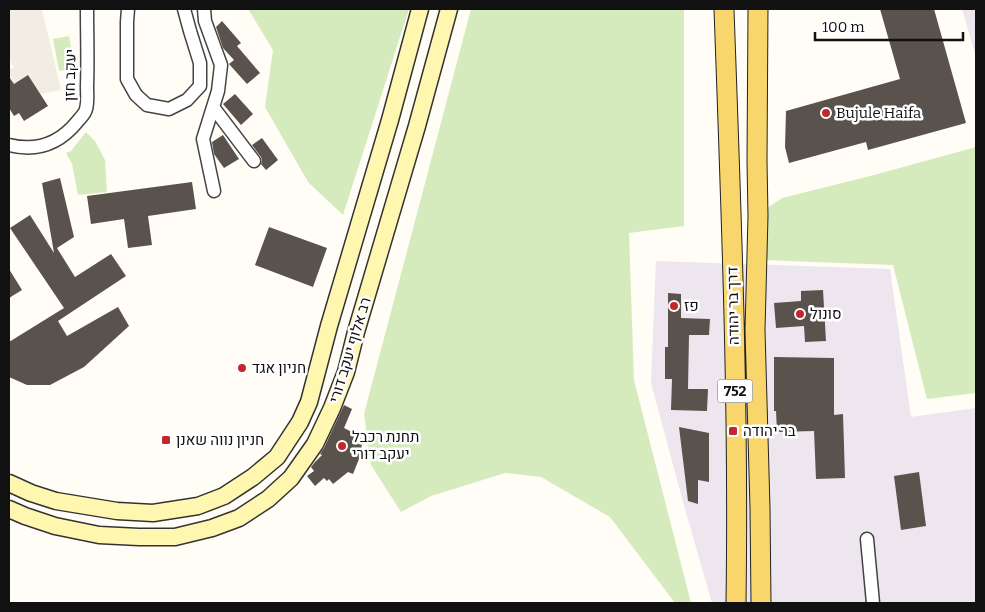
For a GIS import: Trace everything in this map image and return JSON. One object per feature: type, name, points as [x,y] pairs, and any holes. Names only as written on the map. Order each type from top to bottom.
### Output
[{"type":"main road","name":"רב אלוף יעקב דורי","points":[[9,483],[56,501],[153,513],[198,506],[224,496],[253,477],[277,456],[300,422],[309,402],[420,9]]},
{"type":"main road","name":"רב אלוף יעקב דורי","points":[[9,509],[55,526],[99,535],[175,537],[212,528],[239,518],[268,499],[291,478],[314,444],[332,408],[346,372],[449,9]]},
{"type":"main road","name":"דרך בר יהודה","points":[[724,9],[736,426],[736,603]]},
{"type":"main road","name":"דרך בר יהודה","points":[[758,9],[758,216],[755,330],[761,603]]},
{"type":"street","name":"יעקב חזן","points":[[9,146],[35,148],[49,144],[71,130],[86,110],[87,9]]},
{"type":"street","points":[[128,9],[127,79],[136,95],[147,105],[169,109],[188,100],[200,86],[200,63],[184,9]]},
{"type":"street","points":[[204,9],[205,21],[220,65],[218,91],[203,139],[214,191]]},
{"type":"street","points":[[213,106],[254,161]]},
{"type":"street","points":[[867,539],[873,603]]},
{"type":"shaded area","points":[[9,9],[42,9],[61,90],[40,94],[28,75],[14,84],[9,77],[9,70],[14,67],[9,60]]},
{"type":"shaded area","points":[[962,9],[976,9],[976,57]]},
{"type":"shaded area","points":[[656,261],[890,269],[911,417],[976,408],[976,603],[712,603],[651,383]]},
{"type":"green space","points":[[248,9],[409,9],[343,215],[308,182],[265,107],[273,50]]},
{"type":"green space","points":[[471,9],[684,9],[684,226],[629,233],[634,380],[691,603],[675,603],[610,517],[541,477],[505,473],[431,496],[401,512],[371,465],[364,414]]},
{"type":"green space","points":[[69,36],[75,68],[59,71],[53,39]]},
{"type":"green space","points":[[86,132],[95,141],[105,160],[107,192],[78,195],[72,164],[66,153],[71,151]]},
{"type":"green space","points":[[976,147],[976,393],[927,399],[893,265],[761,260],[763,214],[770,206],[782,198]]},
{"type":"building","points":[[880,9],[934,9],[966,123],[868,150],[866,142],[789,163],[785,147],[786,111],[900,79]]},
{"type":"building","points":[[222,21],[241,43],[237,46],[260,73],[247,84],[229,64],[234,60],[223,48],[216,27]]},
{"type":"building","points":[[28,75],[48,106],[24,121],[19,113],[14,116],[9,108],[9,77],[14,84]]},
{"type":"building","points":[[235,94],[253,114],[241,125],[223,104]]},
{"type":"building","points":[[223,135],[239,159],[224,168],[214,154],[212,142]]},
{"type":"building","points":[[262,138],[278,160],[266,170],[261,164],[261,157],[252,145]]},
{"type":"building","points":[[60,178],[74,237],[57,248],[75,277],[111,254],[126,276],[58,321],[67,336],[118,307],[129,326],[84,367],[50,385],[27,385],[9,377],[9,342],[64,308],[10,228],[30,215],[54,253],[42,183]]},
{"type":"building","points":[[192,182],[196,209],[148,216],[152,245],[128,248],[124,219],[91,224],[87,196]]},
{"type":"building","points":[[269,227],[327,248],[313,287],[255,265]]},
{"type":"building","points":[[9,269],[22,290],[9,298]]},
{"type":"building","name":"סונול","points":[[823,290],[826,341],[805,342],[804,326],[776,328],[774,303],[801,301],[801,291]]},
{"type":"building","points":[[668,293],[681,294],[681,318],[710,319],[709,335],[689,335],[688,389],[708,389],[707,411],[671,410],[672,379],[665,379],[665,347],[668,347]]},
{"type":"building","points":[[774,357],[834,358],[834,415],[843,414],[845,478],[816,479],[814,431],[777,432],[776,411],[774,411]]},
{"type":"building","name":"תחנת רכבל יעקב דורי","points":[[344,405],[352,409],[344,428],[362,439],[361,454],[353,474],[348,472],[333,484],[329,479],[327,481],[324,478],[315,486],[307,476],[314,471],[311,467],[322,455],[320,454]]},
{"type":"building","points":[[679,427],[709,433],[709,482],[698,480],[698,504],[688,501]]},
{"type":"building","points":[[919,472],[926,526],[901,530],[894,476]]},
{"type":"place","name":"Bujule Haifa","points":[[826,113]]},
{"type":"place","name":"פז","points":[[674,306]]},
{"type":"place","name":"סונול","points":[[800,314]]},
{"type":"place","name":"חניון אגד","points":[[242,368]]},
{"type":"place","name":"בר יהודה","points":[[733,431]]},
{"type":"place","name":"חניון נווה שאנן","points":[[166,440]]},
{"type":"place","name":"תחנת רכבל יעקב דורי","points":[[342,446]]}]
